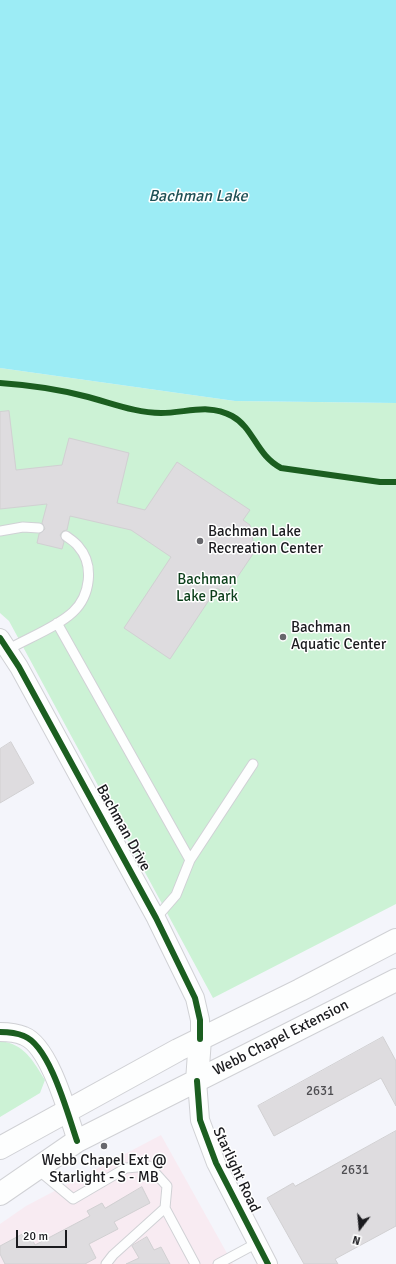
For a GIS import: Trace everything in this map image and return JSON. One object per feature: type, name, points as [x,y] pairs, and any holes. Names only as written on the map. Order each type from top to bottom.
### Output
[{"type":"main road","points":[[0,1148],[200,1039],[300,990],[396,940]]},
{"type":"main road","name":"Webb Chapel Extension","points":[[0,1194],[77,1141],[396,980]]},
{"type":"main road","points":[[197,1081],[200,1039]]},
{"type":"street","name":"Bachman Drive","points":[[4,643],[156,918],[195,998],[200,1020],[200,1039]]},
{"type":"street","points":[[0,1032],[25,1036],[40,1049],[58,1083],[77,1141]]},
{"type":"street","name":"Starlight Road","points":[[197,1081],[200,1120],[210,1148],[226,1184],[268,1264]]},
{"type":"lane","points":[[0,531],[23,526],[39,528]]},
{"type":"lane","points":[[4,643],[57,623],[79,605],[86,593],[89,576],[86,559],[78,546],[66,536]]},
{"type":"lane","points":[[57,623],[190,860]]},
{"type":"lane","points":[[156,918],[176,894],[190,860],[253,764]]},
{"type":"lane","points":[[36,1169],[73,1199],[126,1168],[149,1166],[167,1186],[165,1208],[195,1264]]},
{"type":"lane","points":[[106,1264],[113,1255],[165,1208]]},
{"type":"lane","points":[[218,1264],[257,1243]]},
{"type":"shaded area","points":[[161,1135],[233,1264],[0,1264],[0,1224],[26,1206]]},
{"type":"green space","name":"Bachman Lake Park","points":[[0,368],[235,401],[396,403],[396,904],[213,998],[9,621],[0,613]]},
{"type":"green space","points":[[0,1041],[16,1046],[27,1054],[45,1080],[40,1093],[0,1117]]},
{"type":"water","name":"Bachman Lake","points":[[0,0],[396,0],[396,403],[235,401],[0,368]]},
{"type":"building","name":"Bachman Lake Recreation Center","points":[[9,411],[16,470],[62,465],[69,438],[129,453],[117,503],[145,510],[177,462],[250,510],[243,520],[250,525],[255,551],[226,594],[217,588],[170,659],[124,628],[171,557],[131,530],[70,516],[67,530],[63,531],[60,535],[64,542],[62,549],[37,543],[39,534],[45,529],[42,523],[47,504],[0,509],[0,412]]},
{"type":"building","points":[[11,742],[34,783],[0,803],[0,749]]},
{"type":"building","points":[[383,1037],[396,1061],[396,1106],[381,1078],[274,1136],[258,1106]]},
{"type":"building","points":[[396,1131],[396,1226],[335,1259],[338,1264],[304,1264],[267,1198],[293,1183],[295,1186]]},
{"type":"building","points":[[142,1187],[150,1203],[114,1222],[118,1229],[89,1244],[96,1258],[85,1264],[5,1264],[0,1254],[0,1246],[28,1231],[35,1245],[90,1216],[87,1211],[102,1203],[105,1208]]},
{"type":"building","points":[[147,1237],[154,1250],[161,1247],[170,1264],[126,1264],[139,1258],[132,1246]]},
{"type":"cycle path","points":[[0,383],[63,391],[151,413],[170,413],[206,409],[223,412],[239,421],[251,434],[266,456],[281,468],[380,482],[396,482]]},
{"type":"cycle path","points":[[0,638],[19,667],[156,918],[195,998],[200,1020],[200,1039]]},
{"type":"cycle path","points":[[0,1032],[24,1036],[33,1042],[42,1053],[57,1082],[77,1141]]},
{"type":"cycle path","points":[[197,1081],[200,1120],[216,1163],[268,1264]]},
{"type":"place","name":"Bachman Lake Recreation Center","points":[[200,541]]},
{"type":"place","name":"Bachman Aquatic Center","points":[[283,637]]},
{"type":"place","name":"Webb Chapel Ext @ Starlight - S - MB","points":[[104,1146]]}]
